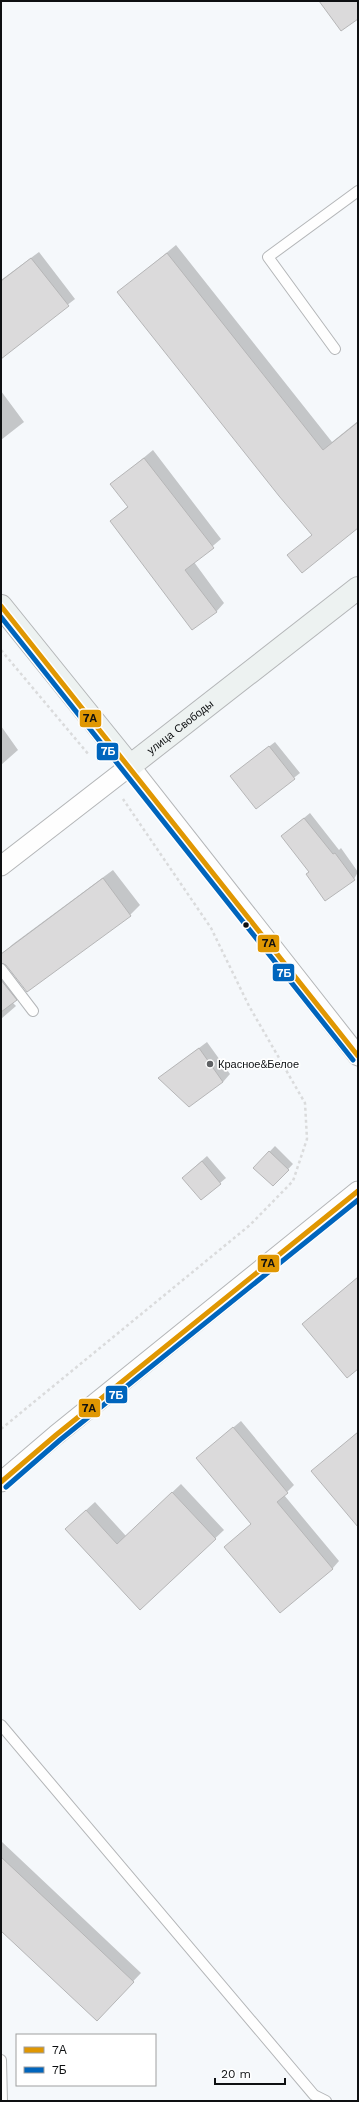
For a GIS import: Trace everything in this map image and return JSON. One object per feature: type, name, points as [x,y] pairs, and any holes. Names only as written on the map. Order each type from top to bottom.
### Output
[{"type":"street","name":"улица Свободы","points":[[1,866],[358,588]]},
{"type":"street","points":[[3,613],[130,766],[358,1056]]},
{"type":"street","points":[[1,1482],[62,1430],[358,1191]]},
{"type":"lane","points":[[335,349],[268,257],[358,191]]},
{"type":"lane","points":[[1,968],[33,1011]]},
{"type":"lane","points":[[1,1725],[314,2095],[326,2101]]},
{"type":"lane","points":[[1,2060],[2,2101]]},
{"type":"path","points":[[1,650],[111,781],[211,928],[249,1006],[305,1103],[307,1139],[292,1181],[250,1225],[1,1429]]},
{"type":"building","points":[[319,1],[358,1],[358,19],[341,31]]},
{"type":"building","points":[[167,253],[323,450],[358,422],[358,528],[302,573],[287,555],[312,535],[279,496],[117,292]]},
{"type":"building","points":[[31,258],[69,306],[1,359],[1,281]]},
{"type":"building","points":[[144,458],[214,548],[185,570],[217,612],[192,630],[110,521],[128,507],[110,484]]},
{"type":"building","points":[[269,746],[295,779],[256,809],[230,776]]},
{"type":"building","points":[[304,818],[333,854],[335,853],[355,880],[325,901],[306,874],[309,872],[281,836]]},
{"type":"building","points":[[103,878],[131,916],[27,992],[6,965],[1,963],[1,954]]},
{"type":"building","points":[[1,980],[17,1000],[1,1012]]},
{"type":"building","points":[[199,1048],[223,1082],[189,1107],[158,1078]]},
{"type":"building","points":[[269,1151],[289,1170],[273,1186],[253,1168]]},
{"type":"building","points":[[202,1161],[221,1184],[201,1200],[182,1178]]},
{"type":"building","points":[[358,1277],[358,1369],[347,1378],[302,1324]]},
{"type":"building","points":[[233,1427],[288,1493],[277,1502],[333,1569],[280,1613],[224,1547],[251,1524],[196,1458]]},
{"type":"building","points":[[358,1432],[358,1527],[311,1471]]},
{"type":"building","points":[[172,1492],[216,1539],[140,1610],[65,1529],[86,1510],[117,1544]]},
{"type":"building","points":[[1,1857],[134,1982],[97,2021],[1,1931]]},
{"type":"transit line","name":"7А","points":[[1,606],[358,1056]]},
{"type":"transit line","name":"7Б","points":[[1,617],[353,1060]]},
{"type":"transit line","name":"7А","points":[[1,1482],[56,1435],[358,1191]]},
{"type":"transit line","name":"7Б","points":[[6,1487],[60,1440],[358,1200]]},
{"type":"place","name":"Красное&Белое","points":[[210,1064]]}]
